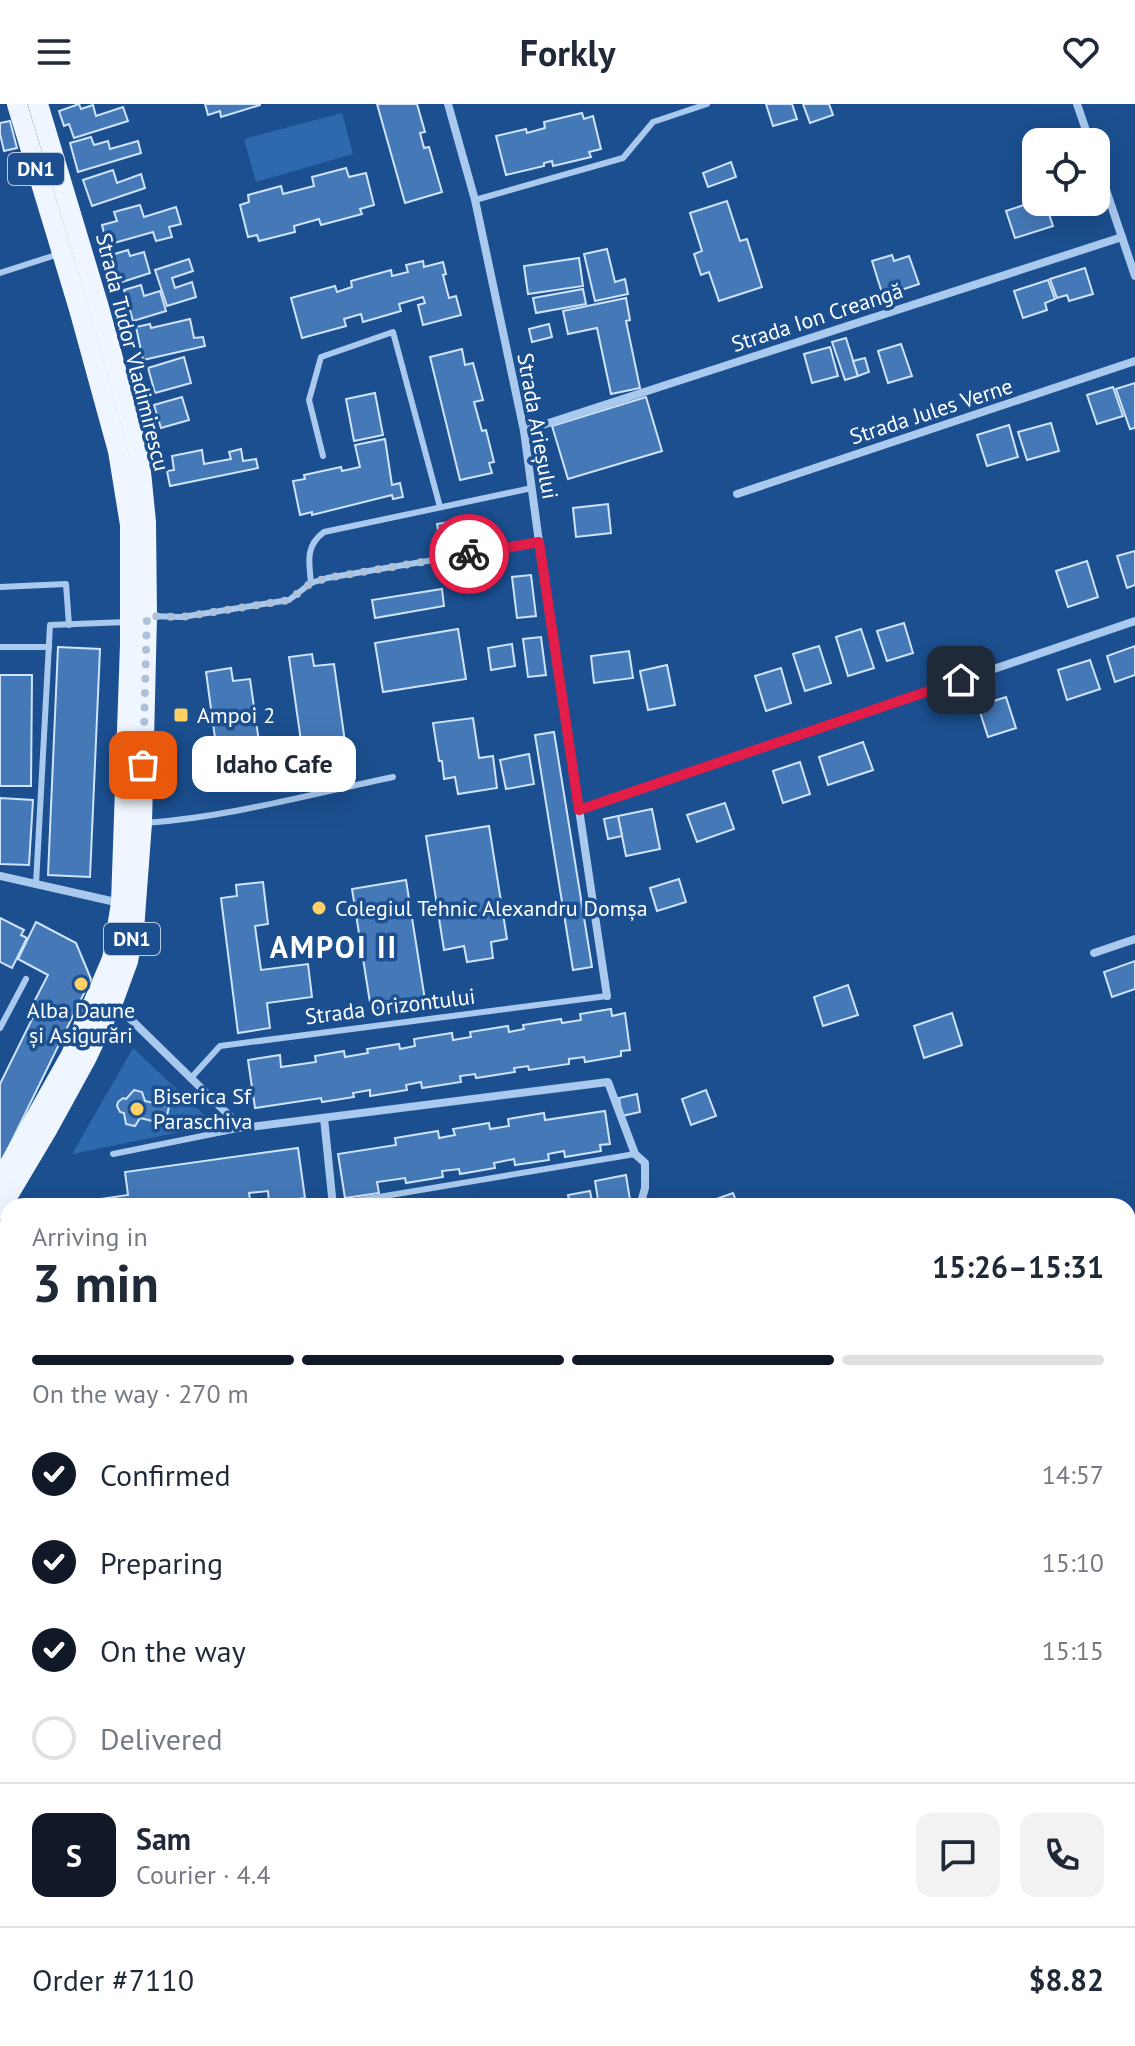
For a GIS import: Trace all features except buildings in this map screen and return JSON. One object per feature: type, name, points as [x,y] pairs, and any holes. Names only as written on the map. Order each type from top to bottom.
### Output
[{"type":"main road","name":"Strada Tudor Vladimirescu","points":[[7,1198],[86,1059],[128,961],[138,902],[142,823],[138,619],[123,475],[83,323],[17,104]]},
{"type":"main road","name":"Strada Tudor Vladimirescu","points":[[0,1181],[71,1055],[112,959],[121,903],[127,750],[146,522],[137,446],[38,104]]},
{"type":"street","name":"Strada Arieșului","points":[[448,104],[475,200],[524,431],[607,996]]},
{"type":"street","points":[[1077,104],[1085,128]]},
{"type":"street","points":[[1110,201],[1135,276]]},
{"type":"street","name":"Strada Ion Creangă","points":[[524,431],[1122,237]]},
{"type":"street","name":"Strada Jules Verne","points":[[737,494],[1135,361]]},
{"type":"street","points":[[579,810],[1135,621]]},
{"type":"street","points":[[0,876],[121,903]]},
{"type":"street","points":[[1094,953],[1135,939]]},
{"type":"street","points":[[113,1002],[242,1128],[608,1082],[635,1154],[645,1163],[642,1198]]},
{"type":"street","points":[[324,1118],[331,1198]]},
{"type":"lane","points":[[475,200],[623,158],[653,122],[707,104]]},
{"type":"lane","points":[[0,273],[62,253]]},
{"type":"lane","points":[[323,456],[309,400],[321,357],[393,332],[440,507]]},
{"type":"lane","points":[[311,583],[311,546],[324,532],[532,488]]},
{"type":"lane","points":[[36,884],[50,625],[182,617],[289,600],[311,583],[327,578],[539,542]]},
{"type":"lane","points":[[0,587],[66,584],[69,625]]},
{"type":"lane","points":[[0,647],[49,647]]},
{"type":"lane","points":[[142,823],[215,815],[393,777]]},
{"type":"lane","points":[[0,1028],[26,979]]},
{"type":"lane","name":"Strada Orizontului","points":[[191,1078],[220,1046],[607,996]]},
{"type":"lane","points":[[113,1154],[242,1128]]},
{"type":"lane","points":[[379,1198],[635,1154]]},
{"type":"shaded area","points":[[342,113],[353,154],[256,182],[244,139]]},
{"type":"shaded area","points":[[133,1048],[215,1125],[72,1154]]},
{"type":"way so far","points":[[143,765],[147,616],[182,617],[289,600],[311,583],[327,578],[469,554]]},
{"type":"place","name":"Ampoi 2","points":[[181,715]]},
{"type":"place","name":"Idaho Cafe","points":[[143,765]]},
{"type":"place","name":"Colegiul Tehnic Alexandru Domșa","points":[[319,908]]},
{"type":"place","name":"Alba Daune și Asigurări","points":[[81,984]]},
{"type":"place","name":"Biserica Sf Paraschiva","points":[[137,1109]]},
{"type":"district","name":"AMPOI II","points":[[334,948]]},
{"type":"route","points":[[469,554],[539,542],[579,810],[961,680]]}]
